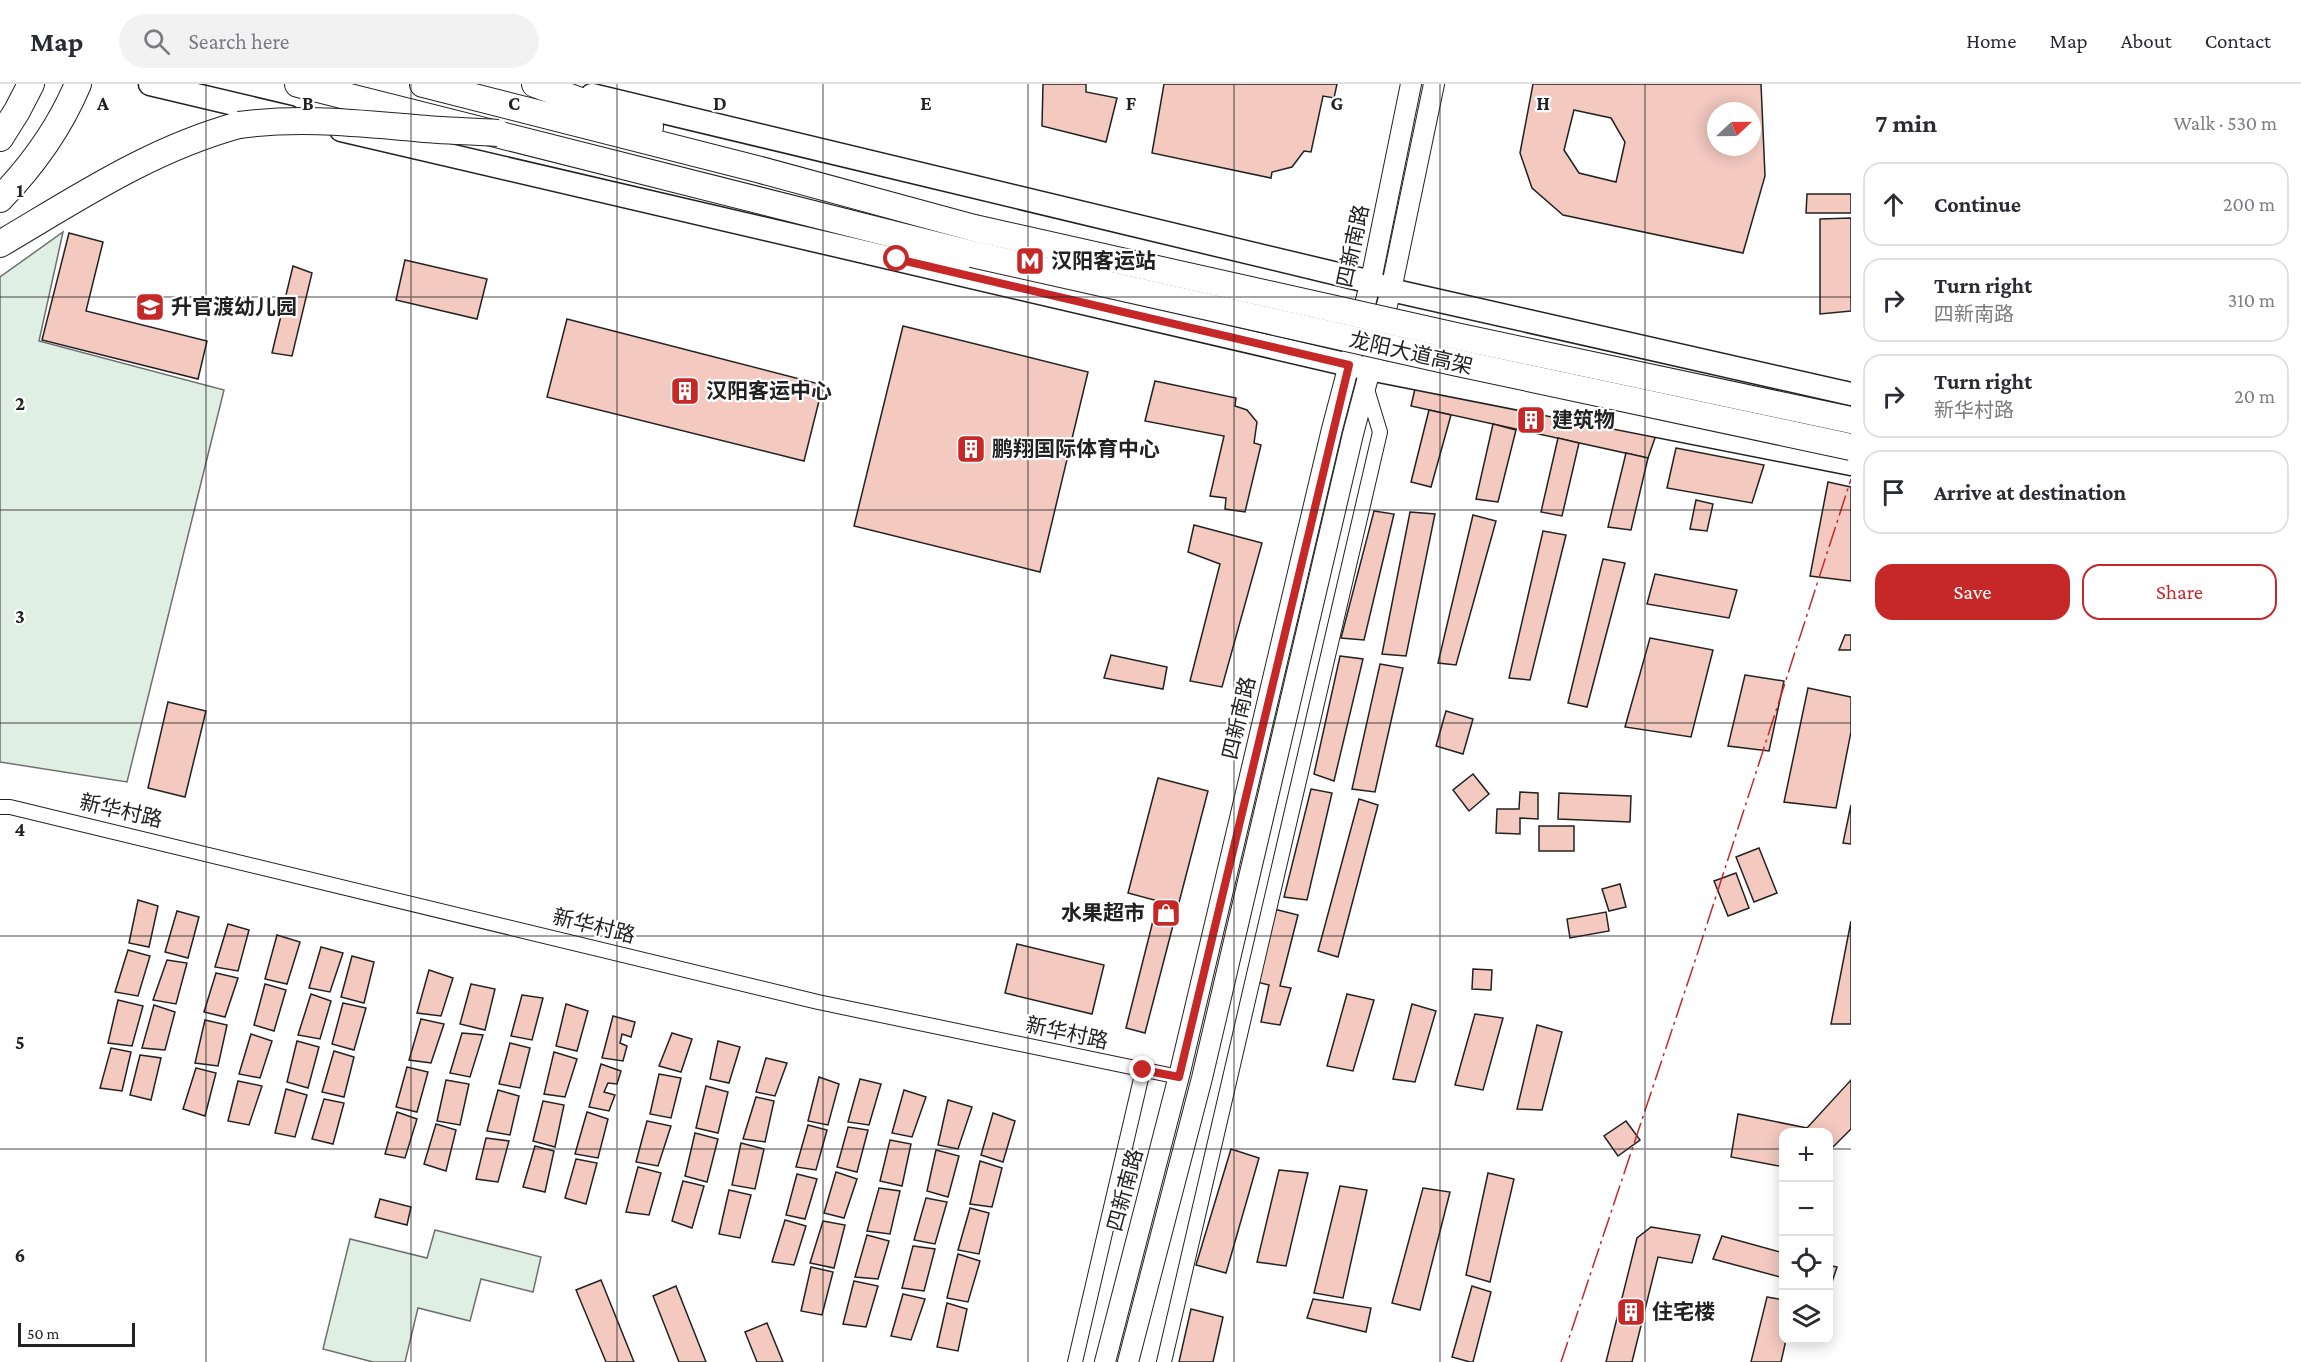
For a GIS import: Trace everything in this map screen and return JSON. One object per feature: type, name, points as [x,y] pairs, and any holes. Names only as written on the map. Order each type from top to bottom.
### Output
[{"type":"highway","points":[[0,138],[31,84]]},
{"type":"highway","points":[[0,199],[18,181],[48,140],[78,84]]},
{"type":"highway","points":[[298,84],[498,133]]},
{"type":"highway","points":[[423,84],[757,169]]},
{"type":"highway","points":[[535,84],[757,169]]},
{"type":"highway","points":[[0,244],[156,154],[185,141],[239,125],[277,120],[322,120],[416,129],[498,133]]},
{"type":"highway","name":"龙阳大道高架","points":[[498,133],[972,254],[1458,363],[1851,447]]},
{"type":"highway","name":"龙阳大道高架","points":[[757,169],[974,228],[1460,337],[1851,420]]},
{"type":"main road","points":[[150,84],[1362,373],[1851,464]]},
{"type":"main road","points":[[545,84],[1381,286],[1851,394]]},
{"type":"main road","name":"四新南路","points":[[1381,286],[1411,84]]},
{"type":"main road","name":"四新南路","points":[[1128,1362],[1202,1078],[1381,286],[1434,84]]},
{"type":"main road","name":"四新南路","points":[[1105,1362],[1362,373]]},
{"type":"street","points":[[1164,1362],[1380,432],[1362,373]]},
{"type":"street","name":"新华村路","points":[[0,807],[10,807],[148,839],[818,1002],[1179,1077]]},
{"type":"street","points":[[1075,1362],[1143,1070]]},
{"type":"green space","points":[[63,232],[39,341],[224,390],[127,782],[0,762],[0,277]]},
{"type":"green space","points":[[435,1230],[541,1257],[533,1292],[481,1279],[470,1321],[418,1308],[405,1362],[373,1362],[323,1349],[350,1239],[427,1258]]},
{"type":"building","points":[[1043,84],[1086,84],[1086,92],[1117,98],[1106,142],[1042,126]]},
{"type":"building","points":[[1164,84],[1337,84],[1334,98],[1323,96],[1311,152],[1304,151],[1292,167],[1272,172],[1271,178],[1152,153]]},
{"type":"building","points":[[1533,84],[1761,84],[1765,176],[1743,253],[1563,215],[1532,188],[1520,153]],"holes":[[[1574,110],[1611,118],[1625,142],[1616,182],[1579,173],[1564,150]]]},
{"type":"building","points":[[1807,194],[1851,194],[1851,213],[1806,213]]},
{"type":"building","points":[[1851,218],[1851,311],[1820,314],[1820,219]]},
{"type":"building","points":[[69,233],[103,242],[86,311],[207,341],[198,379],[42,340]]},
{"type":"building","points":[[405,260],[487,279],[477,319],[396,300]]},
{"type":"building","points":[[293,266],[312,273],[292,356],[272,353]]},
{"type":"building","name":"汉阳客运中心","points":[[567,319],[823,385],[804,461],[547,397]]},
{"type":"building","name":"鹏翔国际体育中心","points":[[903,326],[1088,372],[1040,572],[854,526]]},
{"type":"building","name":"建筑物","points":[[1417,380],[1656,435],[1648,458],[1411,406]]},
{"type":"building","points":[[1155,381],[1236,398],[1235,406],[1247,410],[1257,422],[1254,443],[1261,445],[1245,512],[1225,509],[1226,498],[1210,496],[1224,436],[1145,421]]},
{"type":"building","points":[[1429,410],[1451,415],[1431,487],[1411,482]]},
{"type":"building","points":[[1493,424],[1516,430],[1498,502],[1476,499]]},
{"type":"building","points":[[1558,438],[1579,443],[1562,516],[1541,512]]},
{"type":"building","points":[[1676,448],[1764,465],[1752,503],[1667,488]]},
{"type":"building","points":[[1626,453],[1648,458],[1631,530],[1608,527]]},
{"type":"building","points":[[1828,482],[1851,487],[1851,581],[1810,576]]},
{"type":"building","points":[[1696,500],[1713,504],[1707,531],[1690,529]]},
{"type":"building","points":[[1374,511],[1394,514],[1364,640],[1341,638]]},
{"type":"building","points":[[1410,512],[1435,514],[1406,656],[1382,654]]},
{"type":"building","points":[[1473,515],[1496,521],[1456,665],[1438,663]]},
{"type":"building","points":[[1194,525],[1262,543],[1222,687],[1190,681],[1220,564],[1188,552]]},
{"type":"building","points":[[1543,531],[1566,535],[1530,680],[1509,678]]},
{"type":"building","points":[[1603,559],[1625,563],[1587,707],[1568,703]]},
{"type":"building","points":[[1655,574],[1737,590],[1729,618],[1647,604]]},
{"type":"building","points":[[1845,635],[1851,635],[1851,650],[1839,650]]},
{"type":"building","points":[[1650,638],[1713,650],[1691,737],[1625,727]]},
{"type":"building","points":[[1111,655],[1167,667],[1163,689],[1104,678]]},
{"type":"building","points":[[1340,656],[1363,659],[1334,781],[1314,774]]},
{"type":"building","points":[[1380,664],[1403,668],[1375,792],[1352,789]]},
{"type":"building","points":[[1745,675],[1784,681],[1769,751],[1728,746]]},
{"type":"building","points":[[1808,688],[1851,697],[1851,732],[1836,808],[1784,802]]},
{"type":"building","points":[[168,702],[206,711],[185,797],[148,788]]},
{"type":"building","points":[[1446,711],[1473,719],[1463,754],[1436,746]]},
{"type":"building","points":[[1473,774],[1489,794],[1469,811],[1453,790]]},
{"type":"building","points":[[1158,778],[1208,791],[1145,1033],[1126,1028],[1158,901],[1128,893]]},
{"type":"building","points":[[1311,789],[1332,793],[1307,900],[1284,897]]},
{"type":"building","points":[[1520,792],[1538,793],[1538,819],[1520,818],[1520,834],[1496,833],[1497,809],[1519,809]]},
{"type":"building","points":[[1559,793],[1631,796],[1630,822],[1558,819]]},
{"type":"building","points":[[1359,799],[1378,805],[1338,957],[1318,951]]},
{"type":"building","points":[[1851,805],[1851,844],[1843,843]]},
{"type":"building","points":[[1539,826],[1574,826],[1574,851],[1539,851]]},
{"type":"building","points":[[1759,848],[1777,893],[1754,902],[1736,857]]},
{"type":"building","points":[[1736,873],[1749,908],[1728,916],[1714,881]]},
{"type":"building","points":[[1620,884],[1626,907],[1609,911],[1602,889]]},
{"type":"building","points":[[138,900],[158,906],[149,947],[129,943]]},
{"type":"building","points":[[1274,909],[1298,915],[1280,986],[1291,988],[1280,1025],[1261,1022],[1269,985],[1253,981]]},
{"type":"building","points":[[177,911],[199,917],[188,958],[165,952]]},
{"type":"building","points":[[1606,912],[1609,931],[1570,938],[1567,919]]},
{"type":"building","points":[[1851,921],[1851,1024],[1831,1024]]},
{"type":"building","points":[[228,924],[249,930],[238,971],[215,967]]},
{"type":"building","points":[[277,935],[300,942],[287,984],[265,979]]},
{"type":"building","points":[[1017,944],[1104,965],[1092,1014],[1005,993]]},
{"type":"building","points":[[321,947],[343,953],[330,992],[309,988]]},
{"type":"building","points":[[128,950],[150,956],[138,996],[115,992]]},
{"type":"building","points":[[352,956],[374,962],[364,1003],[341,997]]},
{"type":"building","points":[[167,960],[187,963],[176,1004],[153,1000]]},
{"type":"building","points":[[1473,969],[1492,970],[1491,990],[1472,989]]},
{"type":"building","points":[[429,970],[453,978],[441,1016],[417,1013]]},
{"type":"building","points":[[216,973],[238,978],[225,1017],[204,1012]]},
{"type":"building","points":[[265,984],[286,990],[274,1031],[254,1025]]},
{"type":"building","points":[[471,984],[495,989],[485,1030],[460,1024]]},
{"type":"building","points":[[311,994],[331,1001],[320,1039],[298,1035]]},
{"type":"building","points":[[1347,994],[1374,1000],[1353,1071],[1327,1066]]},
{"type":"building","points":[[522,995],[543,998],[532,1040],[511,1036]]},
{"type":"building","points":[[118,1000],[143,1006],[132,1046],[108,1043]]},
{"type":"building","points":[[343,1003],[366,1008],[354,1050],[332,1044]]},
{"type":"building","points":[[566,1004],[588,1011],[577,1051],[556,1046]]},
{"type":"building","points":[[1412,1004],[1436,1011],[1415,1082],[1393,1079]]},
{"type":"building","points":[[154,1005],[175,1012],[165,1050],[142,1048]]},
{"type":"building","points":[[1475,1014],[1503,1018],[1483,1090],[1455,1085]]},
{"type":"building","points":[[613,1016],[635,1022],[631,1037],[622,1034],[620,1043],[627,1046],[623,1061],[602,1058]]},
{"type":"building","points":[[421,1019],[444,1024],[431,1063],[409,1060]]},
{"type":"building","points":[[205,1020],[227,1025],[218,1066],[195,1063]]},
{"type":"building","points":[[1537,1025],[1562,1032],[1542,1110],[1517,1109]]},
{"type":"building","points":[[462,1033],[483,1035],[470,1077],[450,1073]]},
{"type":"building","points":[[672,1033],[692,1039],[681,1072],[659,1066]]},
{"type":"building","points":[[251,1034],[272,1041],[260,1078],[239,1074]]},
{"type":"building","points":[[297,1041],[319,1047],[308,1088],[287,1082]]},
{"type":"building","points":[[718,1041],[740,1047],[729,1083],[710,1079]]},
{"type":"building","points":[[510,1043],[530,1048],[520,1088],[499,1084]]},
{"type":"building","points":[[111,1048],[131,1052],[122,1091],[100,1088]]},
{"type":"building","points":[[334,1051],[354,1057],[344,1097],[322,1092]]},
{"type":"building","points":[[554,1052],[577,1059],[565,1097],[544,1094]]},
{"type":"building","points":[[140,1055],[161,1058],[151,1100],[130,1095]]},
{"type":"building","points":[[766,1058],[787,1063],[775,1096],[756,1092]]},
{"type":"building","points":[[601,1064],[621,1071],[617,1084],[608,1083],[604,1092],[615,1095],[609,1111],[589,1107]]},
{"type":"building","points":[[407,1067],[428,1072],[417,1112],[396,1107]]},
{"type":"building","points":[[196,1068],[216,1073],[205,1116],[183,1109]]},
{"type":"building","points":[[659,1074],[681,1078],[671,1118],[650,1114]]},
{"type":"building","points":[[819,1077],[839,1084],[828,1125],[808,1121]]},
{"type":"building","points":[[860,1079],[881,1084],[869,1125],[848,1122]]},
{"type":"building","points":[[446,1080],[469,1084],[460,1125],[437,1121]]},
{"type":"building","points":[[1851,1080],[1851,1129],[1833,1147],[1833,1128],[1807,1128]]},
{"type":"building","points":[[238,1081],[262,1086],[249,1125],[228,1121]]},
{"type":"building","points":[[706,1086],[728,1092],[718,1133],[696,1128]]},
{"type":"building","points":[[286,1089],[307,1095],[295,1137],[275,1133]]},
{"type":"building","points":[[498,1090],[519,1096],[510,1135],[487,1131]]},
{"type":"building","points":[[904,1090],[926,1097],[912,1137],[892,1133]]},
{"type":"building","points":[[756,1097],[774,1101],[765,1142],[743,1139]]},
{"type":"building","points":[[324,1099],[344,1103],[333,1144],[312,1139]]},
{"type":"building","points":[[948,1100],[972,1107],[958,1149],[938,1145]]},
{"type":"building","points":[[543,1101],[564,1105],[555,1147],[533,1141]]},
{"type":"building","points":[[397,1112],[417,1119],[405,1158],[385,1154]]},
{"type":"building","points":[[587,1112],[608,1119],[598,1158],[575,1154]]},
{"type":"building","points":[[993,1113],[1015,1121],[1003,1162],[981,1155]]},
{"type":"building","points":[[1738,1114],[1807,1128],[1779,1128],[1779,1166],[1731,1157]]},
{"type":"building","points":[[647,1121],[671,1126],[658,1166],[636,1162]]},
{"type":"building","points":[[1626,1121],[1640,1140],[1618,1156],[1604,1136]]},
{"type":"building","points":[[436,1124],[456,1130],[446,1171],[424,1164]]},
{"type":"building","points":[[808,1125],[827,1130],[816,1170],[796,1167]]},
{"type":"building","points":[[848,1127],[868,1130],[857,1172],[837,1167]]},
{"type":"building","points":[[695,1133],[718,1139],[707,1182],[685,1176]]},
{"type":"building","points":[[486,1138],[509,1141],[498,1182],[476,1179]]},
{"type":"building","points":[[890,1140],[911,1144],[902,1186],[880,1181]]},
{"type":"building","points":[[741,1143],[764,1149],[755,1189],[732,1185]]},
{"type":"building","points":[[535,1146],[554,1151],[545,1192],[523,1187]]},
{"type":"building","points":[[1231,1149],[1259,1158],[1226,1273],[1196,1265]]},
{"type":"building","points":[[936,1150],[959,1156],[948,1197],[927,1191]]},
{"type":"building","points":[[576,1159],[597,1163],[586,1204],[565,1198]]},
{"type":"building","points":[[980,1161],[1002,1168],[992,1207],[970,1204]]},
{"type":"building","points":[[638,1167],[661,1173],[649,1215],[626,1212]]},
{"type":"building","points":[[1279,1170],[1308,1173],[1286,1266],[1257,1262]]},
{"type":"building","points":[[836,1172],[857,1179],[844,1218],[824,1213]]},
{"type":"building","points":[[1488,1173],[1514,1179],[1490,1282],[1466,1275]]},
{"type":"building","points":[[797,1174],[817,1179],[805,1219],[786,1215]]},
{"type":"building","points":[[683,1181],[704,1186],[692,1228],[672,1221]]},
{"type":"building","points":[[1340,1186],[1367,1190],[1343,1298],[1314,1293]]},
{"type":"building","points":[[879,1188],[900,1191],[890,1234],[867,1231]]},
{"type":"building","points":[[1423,1188],[1450,1192],[1420,1310],[1392,1303]]},
{"type":"building","points":[[729,1190],[751,1195],[740,1238],[719,1234]]},
{"type":"building","points":[[926,1198],[947,1202],[935,1244],[914,1240]]},
{"type":"building","points":[[380,1199],[411,1207],[407,1225],[375,1217]]},
{"type":"building","points":[[970,1208],[989,1213],[979,1254],[958,1250]]},
{"type":"building","points":[[785,1220],[806,1226],[794,1265],[772,1262]]},
{"type":"building","points":[[823,1221],[845,1225],[834,1268],[810,1263]]},
{"type":"building","name":"住宅楼","points":[[1651,1227],[1700,1235],[1692,1263],[1658,1257],[1632,1362],[1606,1362],[1637,1238]]},
{"type":"building","points":[[867,1235],[889,1241],[878,1279],[855,1277]]},
{"type":"building","name":"住宅楼","points":[[1722,1236],[1779,1252],[1779,1277],[1713,1259]]},
{"type":"building","points":[[913,1246],[935,1249],[924,1291],[902,1288]]},
{"type":"building","points":[[958,1254],[980,1261],[968,1302],[947,1298]]},
{"type":"building","points":[[1833,1266],[1837,1267],[1833,1279]]},
{"type":"building","points":[[811,1267],[833,1272],[822,1315],[801,1311]]},
{"type":"building","points":[[601,1280],[634,1362],[606,1362],[576,1290]]},
{"type":"building","points":[[854,1281],[878,1286],[866,1327],[843,1324]]},
{"type":"building","points":[[676,1286],[706,1362],[679,1362],[653,1296]]},
{"type":"building","points":[[1472,1286],[1491,1292],[1473,1362],[1470,1362],[1452,1357]]},
{"type":"building","points":[[903,1294],[925,1299],[911,1340],[891,1336]]},
{"type":"building","name":"住宅楼","points":[[1767,1297],[1779,1299],[1779,1344],[1785,1344],[1781,1362],[1751,1362]]},
{"type":"building","points":[[1313,1299],[1371,1308],[1366,1332],[1307,1318]]},
{"type":"building","points":[[947,1303],[967,1309],[958,1351],[937,1347]]},
{"type":"building","points":[[1191,1309],[1223,1317],[1213,1362],[1179,1362]]},
{"type":"building","points":[[767,1323],[783,1362],[757,1362],[745,1332]]},
{"type":"power","points":[[1561,1362],[1696,958],[1851,479]]},
{"type":"place","name":"汉阳客运站","points":[[1030,261]]},
{"type":"place","name":"升官渡幼儿园","points":[[150,307]]},
{"type":"place","name":"汉阳客运中心","points":[[685,391]]},
{"type":"place","name":"建筑物","points":[[1531,420]]},
{"type":"place","name":"鹏翔国际体育中心","points":[[971,449]]},
{"type":"place","name":"水果超市","points":[[1166,913]]},
{"type":"place","name":"住宅楼","points":[[1631,1312]]},
{"type":"route","points":[[897,259],[1349,365],[1179,1077],[1143,1070]]}]
